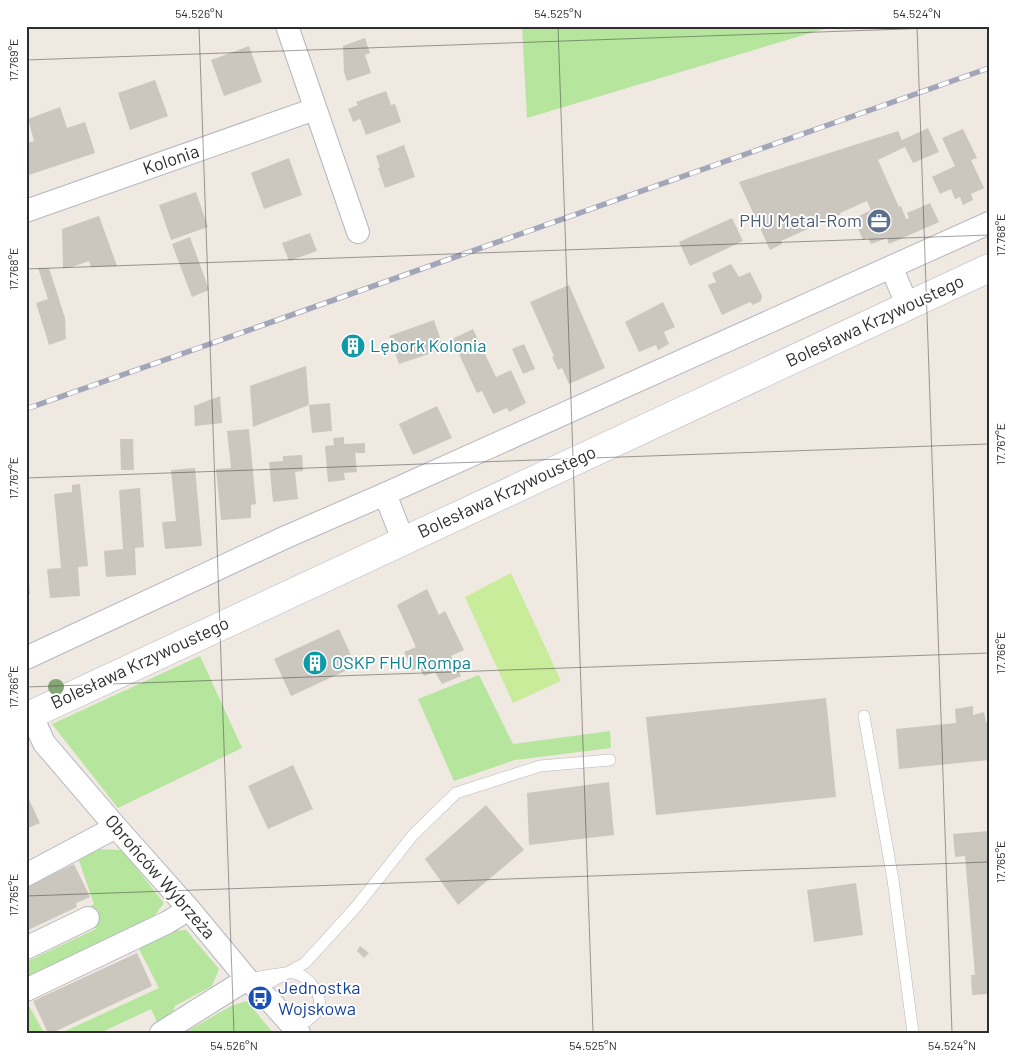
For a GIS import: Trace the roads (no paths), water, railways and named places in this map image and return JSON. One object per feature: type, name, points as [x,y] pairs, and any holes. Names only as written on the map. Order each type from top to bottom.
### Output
[{"type":"main road","name":"Bolesława Krzywoustego","points":[[29,715],[989,268]]},
{"type":"street","points":[[287,26],[358,232]]},
{"type":"street","name":"Kolonia","points":[[26,211],[315,109]]},
{"type":"street","points":[[26,658],[286,537],[989,223]]},
{"type":"street","points":[[890,267],[908,306]]},
{"type":"street","points":[[385,494],[403,540]]},
{"type":"street","name":"Obrońców Wybrzeża","points":[[29,715],[44,743],[253,984],[297,1030]]},
{"type":"street","points":[[26,875],[116,827]]},
{"type":"street","points":[[26,990],[168,922],[189,909]]},
{"type":"street","points":[[26,948],[88,918]]},
{"type":"street","points":[[161,1033],[253,984]]},
{"type":"lane","points":[[864,716],[893,880],[913,1033]]},
{"type":"lane","points":[[287,974],[305,963],[356,907],[413,835],[456,793],[540,766],[610,760]]},
{"type":"lane","points":[[253,984],[293,972],[305,976],[315,988],[318,998],[317,1011],[297,1030]]},
{"type":"railway","points":[[26,409],[989,68]]},
{"type":"place","name":"PHU Metal-Rom","points":[[879,221]]},
{"type":"place","name":"Lębork Kolonia","points":[[353,346]]},
{"type":"place","name":"OSKP FHU Rompa","points":[[315,663]]},
{"type":"place","name":"Jednostka Wojskowa","points":[[260,998]]}]
